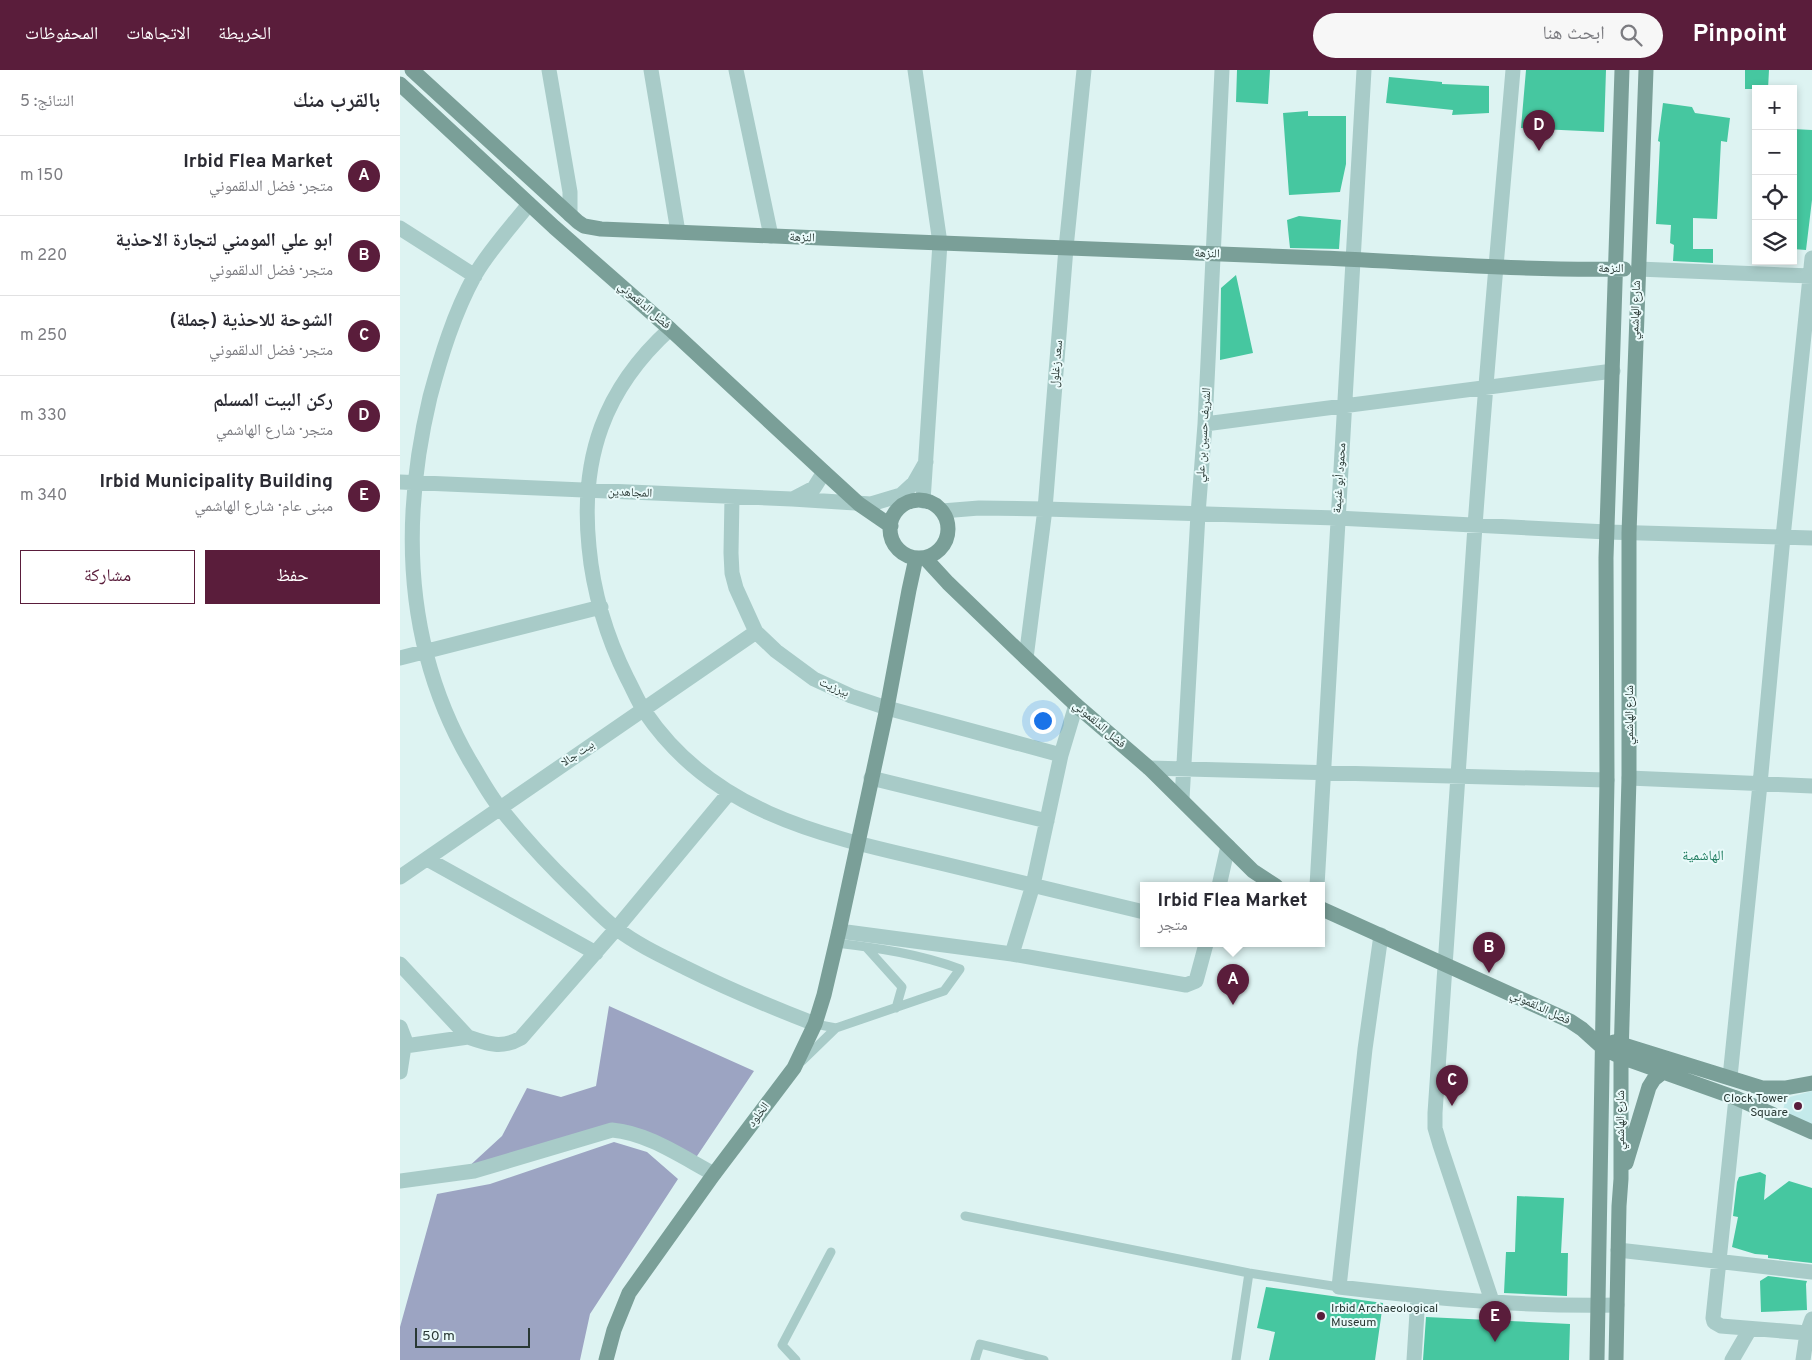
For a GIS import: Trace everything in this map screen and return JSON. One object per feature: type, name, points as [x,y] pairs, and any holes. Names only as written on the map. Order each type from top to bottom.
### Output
[{"type":"main road","name":"النزهة","points":[[412,70],[570,215],[584,226],[601,229],[1496,267],[1638,269]]},
{"type":"main road","name":"شارع الهاشمي","points":[[1597,1360],[1607,780],[1607,532],[1622,70]]},
{"type":"main road","name":"شارع الهاشمي","points":[[1616,1360],[1629,778],[1629,533],[1646,70]]},
{"type":"main road","name":"فضل الدلقموني","points":[[400,84],[529,204],[670,329],[859,504],[890,526]]},
{"type":"main road","points":[[592,261],[587,252],[586,242],[592,233],[601,229]]},
{"type":"main road","points":[[914,501],[930,502],[942,510],[947,519],[947,539],[942,548],[934,554],[921,558],[907,556],[894,544],[890,526],[893,517],[905,504],[914,501]]},
{"type":"main road","name":"فضل الدلقموني","points":[[921,558],[1076,705],[1182,799],[1253,871],[1270,882]]},
{"type":"main road","name":"الخلود","points":[[606,1360],[614,1330],[629,1293],[714,1174],[794,1068],[815,1024],[838,937],[887,708],[908,590],[921,558]]},
{"type":"main road","name":"فضل الدلقموني","points":[[1325,910],[1570,1021],[1603,1042],[1622,1051]]},
{"type":"main road","points":[[1622,1051],[1663,1072],[1736,1098],[1812,1132]]},
{"type":"main road","points":[[1622,1051],[1762,1088],[1774,1089],[1803,1086],[1812,1083]]},
{"type":"main road","points":[[1621,1179],[1650,1086],[1654,1079],[1663,1072]]},
{"type":"street","points":[[549,70],[570,192],[570,215]]},
{"type":"street","points":[[651,70],[678,232]]},
{"type":"street","points":[[736,70],[771,236]]},
{"type":"street","points":[[915,70],[940,243],[923,501]]},
{"type":"street","name":"سعد زغلول","points":[[1026,658],[1045,509],[1066,248],[1084,70]]},
{"type":"street","name":"الشريف حسين بن علي","points":[[1182,799],[1205,424],[1222,70]]},
{"type":"street","name":"محمود أبو غنيمة","points":[[1317,882],[1364,70]]},
{"type":"street","points":[[1492,1301],[1436,1128],[1435,1113],[1485,388],[1513,70]]},
{"type":"street","points":[[529,204],[474,276],[452,328],[435,378],[406,482],[412,585],[425,652],[438,693],[467,755],[499,807],[553,870],[616,928],[654,953],[715,982],[815,1024]]},
{"type":"street","points":[[400,228],[474,276]]},
{"type":"street","points":[[1730,1078],[1760,784],[1782,537],[1812,258]]},
{"type":"street","name":"النزهة","points":[[1638,269],[1811,276]]},
{"type":"street","points":[[670,329],[637,362],[612,401],[595,445],[588,491],[588,539],[590,560],[601,607],[618,660],[644,710],[681,756],[729,793],[783,819],[857,844],[1140,911]]},
{"type":"street","points":[[1205,424],[1613,371]]},
{"type":"street","name":"المجاهدين","points":[[406,482],[871,504],[901,495],[914,483],[926,462]]},
{"type":"street","points":[[792,499],[814,488],[824,472]]},
{"type":"street","name":"بيرزيت","points":[[732,497],[730,554],[732,573],[739,596],[756,632],[776,651],[814,679],[851,696],[887,708],[1061,755]]},
{"type":"street","points":[[942,510],[979,508],[1045,509],[1337,518],[1629,533],[1812,538]]},
{"type":"street","points":[[400,658],[601,607]]},
{"type":"street","name":"بيت جالا","points":[[400,877],[499,807],[756,632]]},
{"type":"street","points":[[1012,954],[1033,885],[1061,755],[1076,705]]},
{"type":"street","points":[[1149,768],[1607,780]]},
{"type":"street","points":[[871,778],[1047,821]]},
{"type":"street","points":[[1629,778],[1812,786]]},
{"type":"street","points":[[400,964],[468,1037],[484,1043],[510,1044],[521,1038],[596,953],[729,793]]},
{"type":"street","points":[[1220,882],[1228,846]]},
{"type":"street","points":[[427,858],[596,953]]},
{"type":"street","points":[[1381,934],[1365,1049],[1339,1287],[1418,1296],[1492,1301],[1598,1306],[1617,1305]]},
{"type":"street","points":[[838,937],[1012,954],[1186,986],[1196,981],[1205,947]]},
{"type":"street","points":[[400,1027],[405,1040],[400,1072]]},
{"type":"street","points":[[403,1053],[468,1037]]},
{"type":"street","points":[[1736,1098],[1714,1322],[1722,1326],[1750,1328],[1810,1326],[1803,1360]]},
{"type":"street","points":[[400,1181],[481,1169],[612,1130],[629,1132],[649,1140],[714,1174]]},
{"type":"street","points":[[1618,1250],[1720,1260],[1812,1272]]},
{"type":"street","points":[[1414,1360],[1418,1296]]},
{"type":"street","points":[[1732,1360],[1750,1328]]},
{"type":"lane","points":[[794,1068],[836,1028],[944,991],[960,969],[933,959],[866,946],[838,937]]},
{"type":"lane","points":[[866,946],[902,986],[896,1008]]},
{"type":"lane","points":[[815,1024],[836,1028]]},
{"type":"lane","points":[[965,1216],[1249,1273],[1339,1287]]},
{"type":"lane","points":[[796,1360],[782,1345],[831,1252]]},
{"type":"lane","points":[[1236,1360],[1249,1273]]},
{"type":"lane","points":[[975,1360],[980,1344],[1044,1360]]},
{"type":"shaded area","points":[[609,1006],[754,1071],[695,1159],[612,1130],[465,1170],[502,1136],[527,1088],[561,1097],[596,1086]]},
{"type":"shaded area","name":"Clock Tower Square","points":[[1812,1091],[1812,1126],[1782,1114],[1786,1098]]},
{"type":"shaded area","points":[[614,1142],[647,1152],[678,1179],[590,1314],[580,1360],[400,1360],[400,1327],[437,1194],[490,1184]]},
{"type":"building","points":[[1237,70],[1270,70],[1268,104],[1236,102]]},
{"type":"building","points":[[1526,70],[1606,70],[1604,132],[1521,128]]},
{"type":"building","points":[[1745,70],[1769,70],[1768,85],[1752,85],[1752,89],[1745,89]]},
{"type":"building","points":[[1389,77],[1442,82],[1442,84],[1489,86],[1489,113],[1452,115],[1453,110],[1386,103]]},
{"type":"building","points":[[1663,103],[1692,107],[1695,113],[1730,118],[1727,142],[1721,141],[1717,219],[1693,218],[1693,249],[1713,249],[1713,263],[1673,261],[1674,245],[1670,243],[1671,225],[1656,224],[1660,142],[1658,141]]},
{"type":"building","points":[[1308,111],[1308,116],[1346,116],[1346,164],[1340,192],[1289,195],[1283,113]]},
{"type":"building","points":[[1797,129],[1812,130],[1812,200],[1806,250],[1797,249]]},
{"type":"building","points":[[1299,216],[1341,220],[1339,249],[1290,248],[1287,220]]},
{"type":"building","points":[[1236,275],[1253,353],[1220,360],[1221,288]]},
{"type":"building","points":[[1760,1172],[1766,1175],[1764,1200],[1789,1181],[1812,1188],[1812,1263],[1768,1258],[1768,1255],[1755,1254],[1732,1247],[1738,1217],[1733,1216],[1737,1182],[1739,1177]]},
{"type":"building","points":[[1517,1196],[1564,1198],[1561,1253],[1568,1253],[1567,1296],[1504,1293],[1506,1252],[1515,1252]]},
{"type":"building","points":[[1768,1276],[1807,1281],[1807,1310],[1761,1312],[1760,1281]]},
{"type":"building","name":"Irbid Archaeological Museum","points":[[1266,1287],[1383,1303],[1375,1360],[1269,1360],[1275,1332],[1257,1328]]},
{"type":"building","points":[[1426,1317],[1570,1324],[1569,1360],[1423,1360]]},
{"type":"place","name":"ركن البيت المسلم","points":[[1539,151]]},
{"type":"place","name":"ابو علي المومني لتجارة الاحذية","points":[[1489,973]]},
{"type":"place","name":"Irbid Flea Market","points":[[1233,1005]]},
{"type":"place","name":"الشوحة للاحذية (جملة)","points":[[1452,1106]]},
{"type":"place","name":"Clock Tower Square","points":[[1798,1106]]},
{"type":"place","name":"Irbid Archaeological Museum","points":[[1321,1316]]},
{"type":"place","name":"Irbid Municipality Building","points":[[1495,1342]]},
{"type":"district","name":"الهاشمية","points":[[1703,856]]}]
